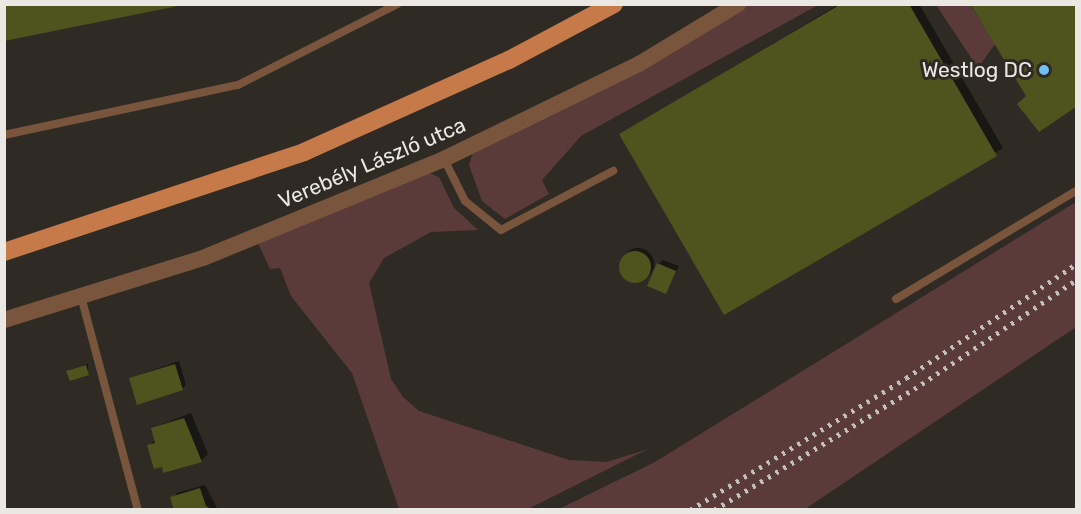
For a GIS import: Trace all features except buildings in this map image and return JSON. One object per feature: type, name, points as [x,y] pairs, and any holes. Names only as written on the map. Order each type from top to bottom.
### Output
[{"type":"main road","points":[[4,252],[304,152],[509,60],[614,4]]},
{"type":"street","name":"Verebély László utca","points":[[4,320],[82,300],[203,258],[444,159],[639,64],[738,4]]},
{"type":"lane","points":[[4,135],[238,85],[398,4]]},
{"type":"lane","points":[[444,159],[465,201],[501,230],[613,171]]},
{"type":"lane","points":[[896,298],[1077,192]]},
{"type":"lane","points":[[82,300],[138,510]]},
{"type":"shaded area","points":[[731,5],[818,5],[581,136],[542,180],[549,194],[505,219],[482,201],[469,165],[474,149]]},
{"type":"shaded area","points":[[936,5],[970,5],[995,44],[978,68]]},
{"type":"shaded area","points":[[418,169],[439,177],[454,208],[478,230],[431,232],[384,258],[369,283],[391,379],[403,397],[419,411],[569,460],[607,462],[648,449],[528,509],[399,509],[352,373],[291,296],[280,268],[270,269],[253,232]]},
{"type":"shaded area","points":[[1076,202],[1076,327],[805,509],[559,509],[655,462]]},
{"type":"railway","points":[[690,510],[906,378],[1076,264]]},
{"type":"railway","points":[[714,510],[914,389],[1076,280]]},
{"type":"place","name":"Westlog DC","points":[[1044,70]]}]
